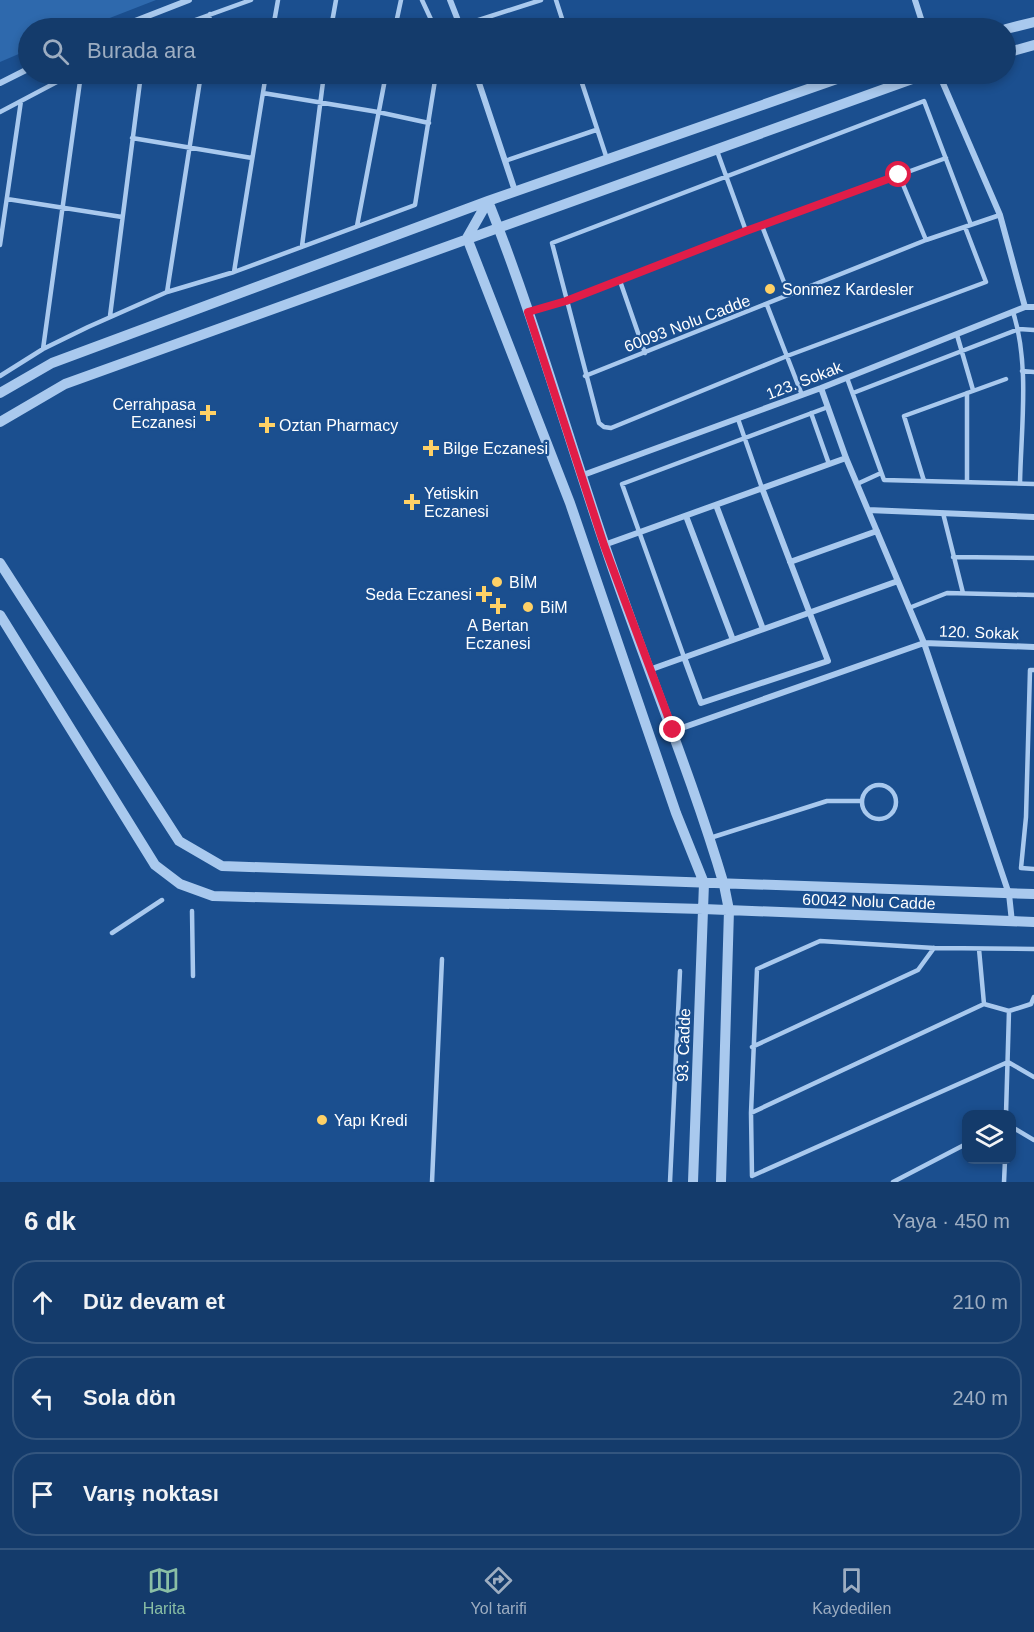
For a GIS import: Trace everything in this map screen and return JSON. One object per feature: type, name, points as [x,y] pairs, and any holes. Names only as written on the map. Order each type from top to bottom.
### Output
[{"type":"street","points":[[143,18],[189,0]]},
{"type":"street","points":[[450,0],[457,18]]},
{"type":"street","points":[[915,0],[921,18]]},
{"type":"street","points":[[1016,26],[1034,22]]},
{"type":"street","points":[[1016,49],[1034,45]]},
{"type":"street","points":[[0,83],[18,74]]},
{"type":"street","points":[[479,84],[515,191]]},
{"type":"street","points":[[0,393],[52,363],[515,191],[822,84]]},
{"type":"street","points":[[0,422],[64,384],[898,84]]},
{"type":"street","points":[[943,84],[1000,215],[1025,307]]},
{"type":"street","points":[[488,201],[583,475],[604,545],[673,730],[724,885],[729,910],[721,1182]]},
{"type":"street","points":[[467,238],[488,201]]},
{"type":"street","points":[[467,238],[570,503],[676,813],[704,883]]},
{"type":"street","name":"123. Sokak","points":[[583,475],[821,388],[1025,307],[1034,308]]},
{"type":"street","points":[[821,388],[846,458],[924,644],[1009,894],[1012,921]]},
{"type":"street","points":[[604,545],[846,458]]},
{"type":"street","points":[[684,657],[701,703],[828,661],[762,488]]},
{"type":"street","points":[[716,505],[763,629]]},
{"type":"street","points":[[868,510],[1034,517]]},
{"type":"street","points":[[686,516],[733,640]]},
{"type":"street","points":[[790,562],[877,531]]},
{"type":"street","points":[[0,563],[179,842],[222,866],[1034,894]]},
{"type":"street","points":[[649,670],[898,581]]},
{"type":"street","name":"60042 Nolu Cadde","points":[[0,615],[155,864],[180,884],[213,896],[703,909],[1034,922]]},
{"type":"street","points":[[673,730],[924,644]]},
{"type":"street","name":"120. Sokak","points":[[924,644],[1034,647]]},
{"type":"street","name":"93. Cadde","points":[[693,1182],[704,883]]},
{"type":"lane","points":[[199,18],[250,0]]},
{"type":"lane","points":[[275,18],[278,0]]},
{"type":"lane","points":[[333,18],[336,0]]},
{"type":"lane","points":[[397,18],[401,0]]},
{"type":"lane","points":[[422,0],[430,18]]},
{"type":"lane","points":[[487,18],[541,0]]},
{"type":"lane","points":[[556,0],[562,18]]},
{"type":"lane","points":[[209,18],[210,14]]},
{"type":"lane","points":[[0,112],[53,84]]},
{"type":"lane","points":[[44,349],[80,84]]},
{"type":"lane","points":[[110,316],[140,84]]},
{"type":"lane","points":[[167,292],[200,84]]},
{"type":"lane","points":[[234,272],[264,84]]},
{"type":"lane","points":[[302,246],[322,84]]},
{"type":"lane","points":[[357,226],[384,84]]},
{"type":"lane","points":[[0,376],[44,349],[110,316],[167,292],[234,272],[415,205],[435,84]]},
{"type":"lane","points":[[582,84],[607,159]]},
{"type":"lane","points":[[263,93],[378,111],[429,123]]},
{"type":"lane","points":[[0,245],[21,101]]},
{"type":"lane","points":[[924,101],[946,158],[986,282],[787,356],[611,428],[599,423],[552,243],[924,101]]},
{"type":"lane","points":[[505,161],[596,130]]},
{"type":"lane","points":[[132,138],[252,158]]},
{"type":"lane","points":[[716,148],[746,231]]},
{"type":"lane","points":[[528,312],[566,301],[746,231],[946,158]]},
{"type":"lane","points":[[899,175],[926,240]]},
{"type":"lane","points":[[7,199],[122,217]]},
{"type":"lane","name":"60093 Nolu Cadde","points":[[585,376],[926,240],[1000,215]]},
{"type":"lane","points":[[762,226],[789,296]]},
{"type":"lane","points":[[620,281],[645,353]]},
{"type":"lane","points":[[767,305],[802,395]]},
{"type":"lane","points":[[1013,312],[1019,329],[1022,371],[1020,483]]},
{"type":"lane","points":[[853,393],[961,349],[1019,329],[1034,330]]},
{"type":"lane","points":[[957,335],[973,390]]},
{"type":"lane","points":[[1022,371],[1034,372]]},
{"type":"lane","points":[[847,378],[884,480],[1034,484]]},
{"type":"lane","points":[[924,481],[904,416],[1006,379]]},
{"type":"lane","points":[[967,393],[967,482]]},
{"type":"lane","points":[[684,657],[622,484],[828,407]]},
{"type":"lane","points":[[811,413],[829,464]]},
{"type":"lane","points":[[738,419],[762,488]]},
{"type":"lane","points":[[857,484],[881,473]]},
{"type":"lane","points":[[944,513],[963,593]]},
{"type":"lane","points":[[953,557],[1034,558]]},
{"type":"lane","points":[[909,608],[947,593],[1034,595]]},
{"type":"lane","points":[[1034,670],[1030,670],[1031,734],[1021,868],[1034,869]]},
{"type":"lane","points":[[879,785],[889,788],[896,801],[891,814],[877,819],[864,811],[862,801],[867,789],[879,785]]},
{"type":"lane","points":[[710,838],[827,801],[862,801]]},
{"type":"lane","points":[[1026,817],[1034,817]]},
{"type":"lane","points":[[112,933],[162,900]]},
{"type":"lane","points":[[192,911],[194,976]]},
{"type":"lane","points":[[1008,1062],[752,1179],[752,1047],[757,969],[820,941],[934,948],[1034,949]]},
{"type":"lane","points":[[752,1047],[918,970],[934,948]]},
{"type":"lane","points":[[979,949],[984,1004]]},
{"type":"lane","points":[[432,1182],[442,959]]},
{"type":"lane","points":[[670,1182],[680,970]]},
{"type":"lane","points":[[751,1113],[984,1004],[1010,1011],[1033,1005],[1034,998]]},
{"type":"lane","points":[[1006,1110],[1010,1011]]},
{"type":"lane","points":[[1008,1062],[1034,1077]]},
{"type":"lane","points":[[1016,1129],[1034,1140]]},
{"type":"lane","points":[[892,1182],[962,1146]]},
{"type":"lane","points":[[1004,1182],[1005,1164]]},
{"type":"shaded area","points":[[0,0],[156,0],[110,18],[18,18],[18,54],[0,62]]},
{"type":"place","name":"Sonmez Kardesler","points":[[770,289]]},
{"type":"place","name":"Cerrahpasa Eczanesi","points":[[208,413]]},
{"type":"place","name":"Oztan Pharmacy","points":[[267,425]]},
{"type":"place","name":"Bilge Eczanesi","points":[[431,448]]},
{"type":"place","name":"Yetiskin Eczanesi","points":[[412,502]]},
{"type":"place","name":"BİM","points":[[497,582]]},
{"type":"place","name":"Seda Eczanesi","points":[[484,594]]},
{"type":"place","name":"A Bertan Eczanesi","points":[[498,606]]},
{"type":"place","name":"BiM","points":[[528,607]]},
{"type":"place","name":"Yapı Kredi","points":[[322,1120]]},
{"type":"route","points":[[673,730],[604,545],[528,312],[566,301],[899,175]]}]
